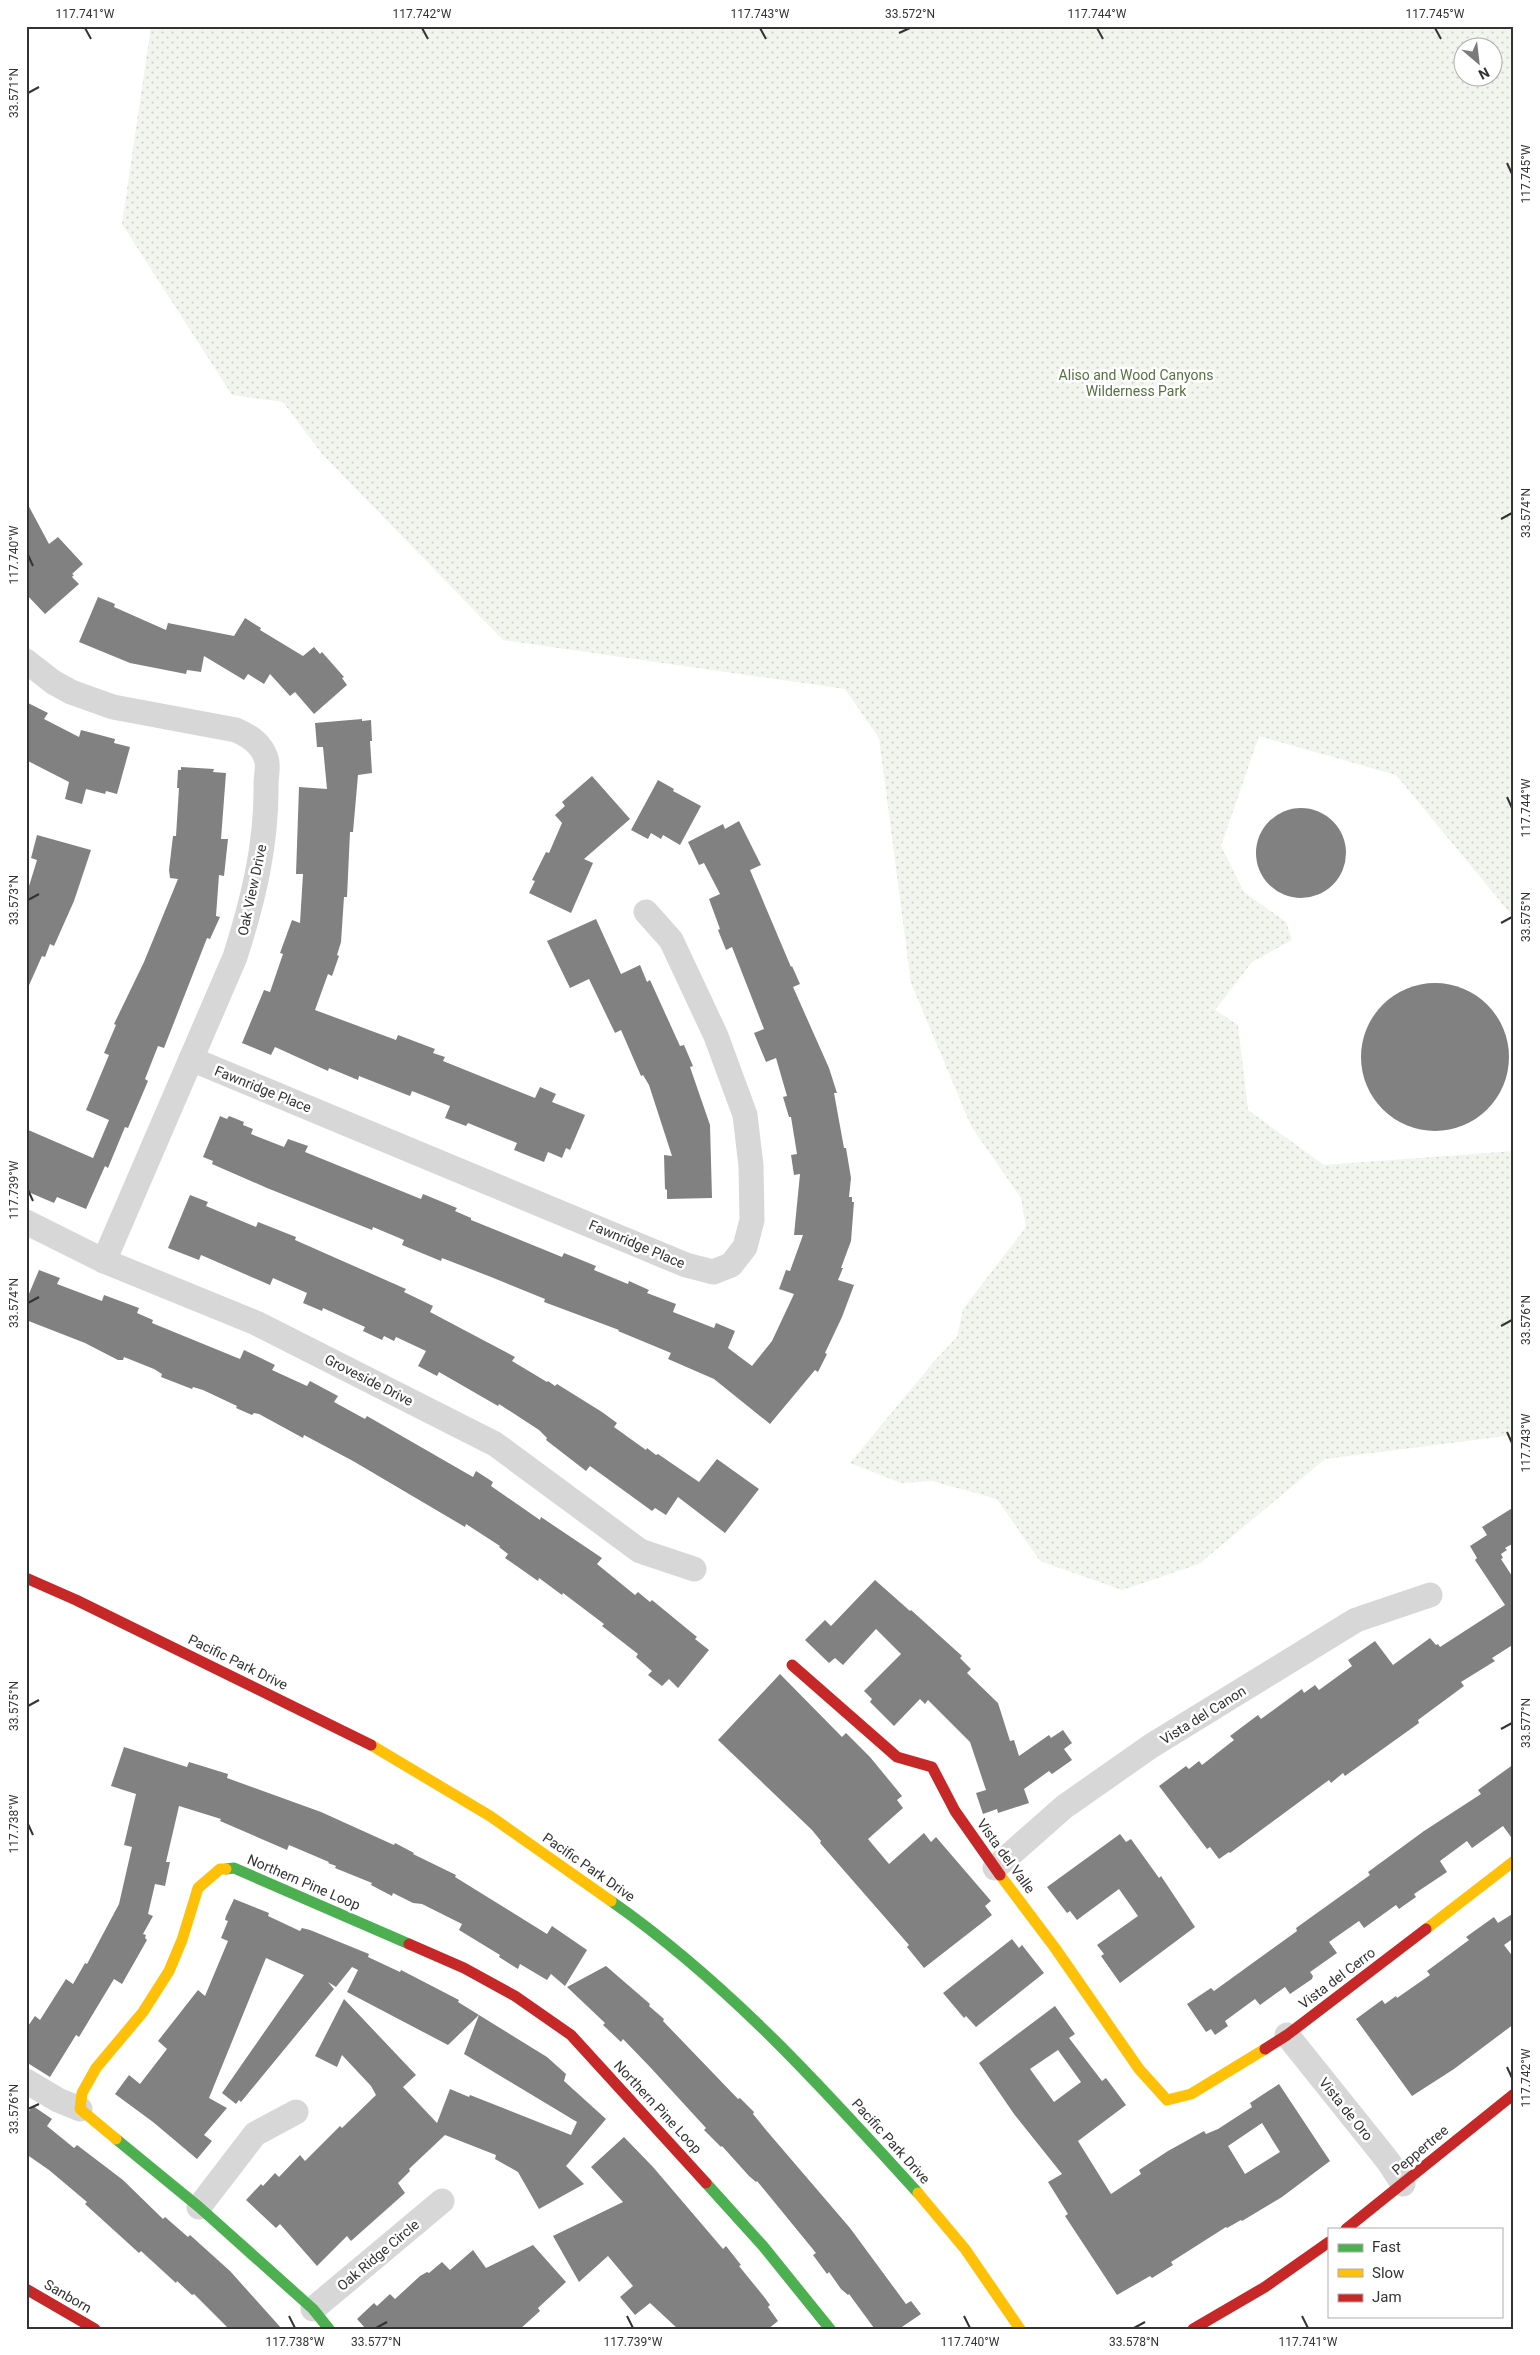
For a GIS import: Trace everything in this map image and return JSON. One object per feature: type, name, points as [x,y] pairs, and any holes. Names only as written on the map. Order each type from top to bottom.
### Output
[{"type":"street","name":"Oak View Drive","points":[[26,661],[71,692],[112,707],[236,730],[254,738],[266,758],[266,798],[261,859],[250,912],[235,957],[104,1261]]},
{"type":"street","name":"Fawnridge Place","points":[[191,1059],[686,1265],[713,1272],[731,1265],[745,1247],[752,1220],[751,1166],[745,1115],[716,1036],[670,940],[646,912]]},
{"type":"street","name":"Groveside Drive","points":[[26,1222],[104,1261],[256,1323],[495,1444],[640,1551],[694,1569]]},
{"type":"street","name":"Pacific Park Drive","points":[[26,1578],[76,1600],[367,1742],[490,1816],[640,1921],[701,1971],[810,2075],[857,2125],[923,2198],[965,2250],[1020,2329]]},
{"type":"street","name":"Vista del Canon","points":[[995,1868],[1064,1807],[1151,1746],[1356,1620],[1430,1595]]},
{"type":"street","name":"Vista del Valle","points":[[792,1665],[898,1757],[932,1767],[956,1811],[995,1868],[1055,1948],[1140,2069],[1167,2100]]},
{"type":"street","name":"Vista del Cerro","points":[[1167,2100],[1191,2094],[1287,2035],[1514,1861]]},
{"type":"street","name":"Northern Pine Loop","points":[[80,2109],[82,2093],[96,2068],[143,2012],[169,1971],[182,1940],[198,1888],[220,1869],[234,1868],[464,1968],[515,1996],[571,2035],[764,2246],[830,2329]]},
{"type":"street","name":"Vista de Oro","points":[[1287,2035],[1388,2161],[1403,2184]]},
{"type":"street","points":[[26,2081],[58,2100],[80,2109],[199,2207],[313,2309],[329,2329]]},
{"type":"street","name":"Peppertree","points":[[1347,2228],[1514,2094]]},
{"type":"street","points":[[199,2207],[255,2134],[296,2112]]},
{"type":"street","name":"Oak Ridge Circle","points":[[313,2309],[442,2201]]},
{"type":"street","points":[[1193,2329],[1265,2287],[1328,2243]]},
{"type":"street","name":"Sanborn","points":[[26,2289],[95,2329]]},
{"type":"green space","name":"Aliso and Wood Canyons Wilderness Park","points":[[151,26],[1514,26],[1514,918],[1396,775],[1259,736],[1221,846],[1244,892],[1286,922],[1292,940],[1252,962],[1215,1010],[1238,1025],[1248,1110],[1324,1165],[1514,1151],[1514,1435],[1325,1459],[1199,1564],[1122,1590],[1040,1561],[997,1499],[932,1481],[901,1483],[850,1463],[936,1359],[957,1337],[963,1309],[1026,1227],[1021,1198],[971,1126],[911,983],[879,738],[845,689],[503,640],[322,454],[283,402],[232,395],[122,224]]},
{"type":"building","points":[[26,501],[49,544],[58,537],[83,564],[72,574],[74,575],[72,577],[79,584],[45,614],[26,594]]},
{"type":"building","points":[[98,597],[115,604],[114,607],[166,630],[168,623],[234,636],[245,618],[261,628],[260,630],[303,656],[314,647],[320,654],[322,652],[344,677],[342,678],[347,685],[314,714],[295,692],[290,696],[270,674],[264,684],[248,674],[244,680],[204,656],[201,672],[187,670],[186,674],[130,663],[79,642]]},
{"type":"building","points":[[26,702],[48,713],[44,719],[79,737],[81,730],[115,739],[114,743],[130,747],[117,794],[106,791],[105,794],[86,789],[82,804],[65,799],[69,782],[26,760]]},
{"type":"building","points":[[362,719],[362,721],[371,720],[372,773],[358,775],[353,832],[350,832],[347,897],[344,897],[341,942],[337,955],[339,956],[332,976],[328,974],[315,1010],[396,1040],[398,1035],[435,1049],[433,1053],[445,1057],[443,1061],[535,1098],[540,1087],[556,1094],[552,1102],[585,1115],[570,1150],[566,1148],[562,1158],[548,1152],[544,1162],[514,1150],[517,1143],[468,1123],[466,1126],[445,1118],[450,1106],[412,1091],[410,1096],[359,1076],[358,1080],[329,1068],[328,1071],[275,1047],[271,1055],[242,1043],[264,990],[270,992],[283,954],[280,953],[292,920],[300,923],[303,874],[296,874],[299,787],[327,789],[323,747],[317,747],[315,723]]},
{"type":"building","points":[[181,767],[214,769],[213,772],[226,773],[221,839],[228,839],[224,876],[219,875],[216,916],[220,917],[210,939],[207,938],[164,1048],[158,1046],[145,1079],[148,1081],[128,1128],[125,1127],[108,1168],[105,1166],[86,1209],[57,1197],[54,1203],[26,1191],[26,1129],[93,1158],[109,1120],[86,1110],[109,1055],[104,1053],[116,1025],[114,1024],[144,962],[178,879],[170,878],[169,870],[173,836],[176,836],[179,788],[177,788],[178,770],[181,770]]},
{"type":"building","points":[[592,776],[630,819],[584,859],[593,863],[571,913],[529,893],[535,881],[532,880],[546,852],[549,853],[562,823],[555,815],[565,806],[562,802]]},
{"type":"building","points":[[658,780],[674,789],[673,791],[701,806],[680,845],[663,835],[661,839],[651,833],[648,839],[631,830]]},
{"type":"building","points":[[1301,808],[1318,812],[1333,821],[1342,836],[1346,853],[1342,870],[1333,885],[1318,894],[1301,898],[1284,894],[1269,885],[1260,870],[1256,853],[1260,836],[1269,821],[1284,812]]},
{"type":"building","points":[[739,821],[761,865],[750,870],[800,984],[793,987],[829,1068],[837,1093],[834,1093],[851,1178],[849,1197],[852,1197],[852,1202],[854,1202],[851,1241],[838,1280],[854,1285],[842,1317],[818,1372],[815,1370],[770,1424],[714,1379],[668,1359],[671,1353],[619,1330],[544,1302],[545,1299],[491,1277],[442,1258],[441,1261],[402,1245],[404,1240],[373,1227],[372,1230],[267,1188],[212,1164],[213,1161],[203,1157],[220,1116],[227,1119],[229,1116],[244,1122],[243,1125],[253,1129],[251,1134],[284,1147],[288,1139],[308,1146],[305,1152],[421,1199],[423,1194],[457,1208],[455,1211],[471,1218],[471,1220],[562,1257],[564,1253],[596,1266],[594,1270],[628,1284],[629,1281],[649,1290],[647,1293],[676,1304],[673,1312],[714,1328],[716,1323],[735,1331],[728,1348],[752,1366],[772,1341],[794,1294],[779,1289],[786,1270],[790,1271],[803,1235],[794,1235],[800,1174],[794,1175],[791,1155],[797,1154],[791,1117],[789,1117],[783,1097],[787,1096],[776,1058],[766,1062],[754,1033],[764,1029],[732,947],[726,950],[709,899],[720,894],[704,863],[699,865],[688,842],[723,824],[725,829]]},
{"type":"building","points":[[37,835],[91,850],[74,901],[54,946],[50,944],[45,957],[42,956],[26,992],[26,896],[37,860],[31,858]]},
{"type":"building","points":[[596,919],[621,974],[640,965],[647,982],[650,980],[680,1046],[684,1045],[693,1066],[690,1067],[710,1125],[712,1198],[667,1199],[664,1155],[672,1156],[649,1085],[643,1075],[641,1076],[621,1030],[615,1033],[589,979],[570,988],[547,941]]},
{"type":"building","points":[[1435,983],[1463,989],[1487,1005],[1503,1029],[1509,1057],[1503,1085],[1487,1109],[1463,1125],[1435,1131],[1407,1125],[1383,1109],[1367,1085],[1361,1057],[1367,1029],[1383,1005],[1407,989]]},
{"type":"building","points":[[190,1195],[208,1202],[206,1206],[256,1227],[258,1222],[296,1237],[295,1240],[406,1289],[404,1292],[433,1306],[430,1312],[515,1357],[512,1361],[547,1382],[555,1386],[557,1384],[602,1412],[617,1423],[614,1427],[646,1450],[647,1448],[656,1455],[658,1454],[699,1482],[717,1459],[759,1489],[725,1533],[678,1497],[666,1515],[655,1508],[652,1511],[590,1466],[586,1471],[546,1440],[547,1438],[539,1430],[499,1404],[498,1406],[439,1372],[437,1376],[418,1366],[426,1351],[396,1337],[394,1341],[384,1336],[382,1340],[363,1331],[365,1327],[323,1308],[322,1311],[303,1303],[307,1293],[273,1278],[270,1285],[201,1255],[199,1260],[168,1248]]},
{"type":"building","points":[[39,1270],[60,1278],[57,1284],[102,1301],[104,1295],[139,1308],[137,1313],[153,1320],[152,1323],[240,1359],[244,1350],[275,1365],[272,1370],[307,1386],[310,1381],[338,1396],[334,1402],[365,1419],[367,1416],[473,1477],[476,1471],[493,1482],[491,1486],[540,1520],[541,1517],[602,1558],[597,1564],[635,1595],[638,1592],[650,1602],[652,1600],[697,1637],[695,1639],[709,1650],[678,1688],[669,1679],[662,1686],[648,1675],[652,1671],[636,1657],[638,1654],[602,1626],[604,1624],[563,1593],[562,1595],[539,1578],[538,1581],[505,1558],[508,1554],[500,1546],[466,1524],[465,1527],[353,1461],[304,1435],[303,1438],[259,1414],[254,1413],[252,1415],[203,1390],[193,1387],[192,1389],[161,1377],[162,1374],[154,1369],[124,1357],[123,1360],[118,1360],[85,1343],[26,1320],[26,1301]]},
{"type":"building","points":[[1514,1507],[1514,1543],[1505,1548],[1507,1550],[1501,1554],[1503,1558],[1501,1559],[1514,1579],[1514,1644],[1492,1658],[1495,1661],[1461,1682],[1464,1686],[1418,1720],[1419,1723],[1345,1776],[1343,1773],[1331,1783],[1329,1780],[1230,1853],[1219,1859],[1210,1847],[1207,1849],[1159,1786],[1186,1766],[1189,1769],[1199,1761],[1202,1765],[1234,1740],[1230,1736],[1258,1715],[1261,1719],[1302,1689],[1304,1693],[1315,1685],[1319,1690],[1352,1666],[1348,1660],[1375,1641],[1393,1665],[1430,1638],[1440,1647],[1505,1605],[1475,1560],[1477,1558],[1470,1546],[1487,1535],[1482,1527]]},
{"type":"building","points":[[875,1580],[962,1656],[960,1658],[971,1669],[967,1673],[998,1703],[1010,1741],[1014,1740],[1019,1756],[1049,1735],[1051,1738],[1063,1730],[1072,1743],[1064,1749],[1072,1760],[1052,1774],[1049,1771],[1024,1789],[1029,1803],[998,1813],[997,1809],[983,1814],[976,1793],[986,1790],[970,1742],[928,1700],[925,1704],[920,1699],[894,1726],[870,1702],[872,1699],[864,1691],[901,1654],[876,1629],[843,1665],[835,1658],[829,1663],[805,1640],[825,1620],[831,1626]]},
{"type":"building","points":[[780,1674],[842,1737],[846,1733],[870,1757],[902,1796],[897,1800],[903,1808],[868,1839],[889,1864],[924,1833],[931,1842],[936,1837],[991,1901],[985,1906],[992,1915],[924,1968],[907,1947],[909,1945],[820,1843],[821,1841],[812,1830],[718,1740]]},
{"type":"building","points":[[124,1747],[187,1767],[189,1762],[228,1774],[227,1778],[321,1812],[394,1845],[395,1843],[456,1875],[455,1877],[547,1934],[552,1926],[587,1950],[565,1986],[551,1974],[547,1980],[520,1964],[518,1969],[499,1957],[500,1955],[459,1930],[462,1924],[422,1904],[413,1903],[393,1893],[392,1896],[371,1885],[372,1883],[335,1868],[336,1866],[329,1862],[289,1845],[287,1850],[220,1821],[221,1819],[179,1806],[166,1862],[170,1862],[165,1886],[155,1884],[148,1914],[153,1916],[143,1934],[146,1935],[145,1938],[147,1940],[122,1984],[114,1979],[79,2037],[76,2035],[50,2077],[26,2062],[26,2029],[35,2016],[40,2020],[66,1979],[73,1984],[85,1963],[87,1964],[119,1904],[132,1847],[124,1845],[136,1794],[111,1786]]},
{"type":"building","points":[[1514,1764],[1514,1841],[1503,1826],[1472,1848],[1467,1841],[1440,1861],[1447,1872],[1414,1894],[1416,1897],[1399,1909],[1396,1905],[1364,1928],[1359,1921],[1329,1942],[1337,1953],[1310,1972],[1313,1976],[1312,1979],[1290,1994],[1285,1987],[1260,2005],[1255,1999],[1225,2021],[1228,2026],[1215,2035],[1211,2029],[1206,2032],[1187,2004],[1211,1988],[1214,1991],[1297,1931],[1296,1928],[1370,1875],[1368,1872],[1424,1831],[1481,1794],[1478,1790]]},
{"type":"building","points":[[1120,1834],[1126,1842],[1131,1839],[1159,1878],[1161,1876],[1195,1927],[1120,1983],[1101,1956],[1104,1954],[1097,1945],[1138,1916],[1119,1889],[1077,1920],[1070,1911],[1067,1913],[1047,1887]]},
{"type":"building","points":[[234,1899],[269,1913],[268,1916],[300,1931],[302,1928],[310,1930],[369,1954],[368,1957],[400,1972],[401,1970],[459,2000],[458,2002],[479,2015],[448,2045],[347,1992],[358,1970],[352,1967],[336,1987],[328,1982],[334,1989],[241,2102],[239,2100],[236,2104],[222,2093],[304,1975],[266,1958],[209,2098],[227,2108],[204,2135],[212,2141],[197,2159],[153,2122],[115,2094],[129,2075],[140,2084],[167,2049],[158,2041],[198,1990],[205,1996],[228,1941],[221,1938],[228,1921],[225,1920],[226,1916]]},
{"type":"building","points":[[1514,1913],[1514,1938],[1504,1945],[1514,1958],[1514,2024],[1454,2069],[1412,2096],[1356,2019],[1382,2000],[1385,2004],[1396,1996],[1397,1998],[1430,1975],[1427,1971],[1469,1940],[1466,1937],[1494,1917],[1498,1923]]},
{"type":"building","points":[[1012,1939],[1019,1948],[1022,1945],[1044,1973],[976,2027],[966,2016],[964,2018],[943,1993]]},
{"type":"building","points":[[606,1966],[650,2004],[649,2006],[664,2019],[663,2021],[738,2099],[740,2098],[754,2112],[753,2114],[766,2130],[850,2228],[906,2304],[911,2301],[921,2314],[899,2329],[872,2329],[874,2328],[849,2294],[841,2289],[829,2272],[827,2274],[813,2255],[816,2253],[757,2181],[749,2176],[722,2146],[704,2130],[706,2128],[623,2039],[621,2042],[603,2025],[605,2023],[567,1987]]},
{"type":"building","points":[[344,1999],[416,2075],[403,2087],[437,2123],[450,2089],[571,2135],[577,2122],[464,2054],[479,2015],[547,2057],[566,2074],[564,2081],[606,2119],[566,2166],[584,2184],[539,2209],[518,2172],[495,2159],[496,2155],[445,2135],[409,2169],[410,2171],[398,2183],[405,2193],[351,2241],[347,2236],[317,2266],[280,2224],[276,2228],[246,2200],[275,2173],[279,2177],[300,2155],[305,2161],[340,2126],[342,2128],[376,2095],[371,2086],[342,2055],[337,2067],[315,2056]]},
{"type":"building","points":[[1055,2006],[1075,2034],[1069,2038],[1102,2081],[1106,2078],[1126,2105],[1078,2141],[1111,2194],[1141,2174],[1139,2170],[1168,2151],[1204,2131],[1206,2134],[1218,2129],[1252,2107],[1250,2103],[1279,2084],[1330,2161],[1282,2197],[1242,2221],[1226,2227],[1171,2262],[1173,2265],[1152,2278],[1150,2276],[1117,2295],[1065,2216],[1068,2214],[1048,2182],[1062,2174],[1014,2114],[979,2063]],"holes":[[[1058,2050],[1081,2082],[1054,2102],[1030,2069]],[[1262,2123],[1280,2152],[1245,2174],[1228,2146]]]},
{"type":"building","points":[[33,2106],[52,2119],[47,2126],[74,2148],[77,2145],[123,2180],[163,2219],[165,2217],[188,2237],[190,2235],[230,2271],[282,2329],[229,2329],[194,2294],[192,2295],[177,2281],[176,2283],[141,2251],[139,2253],[85,2204],[87,2202],[49,2170],[26,2154],[26,2115]]},
{"type":"building","points":[[624,2137],[653,2167],[723,2249],[726,2246],[741,2265],[739,2266],[770,2305],[768,2307],[778,2321],[768,2329],[678,2329],[650,2303],[635,2315],[620,2297],[633,2286],[608,2256],[579,2282],[553,2236],[623,2202],[591,2167]]},
{"type":"building","points":[[533,2245],[566,2282],[538,2308],[540,2311],[520,2329],[366,2329],[357,2319],[374,2303],[377,2306],[390,2294],[395,2299],[420,2276],[427,2272],[429,2273],[442,2262],[450,2270],[473,2250],[486,2268]]},
{"type":"traffic: fast","points":[[226,1869],[234,1868],[409,1944]]},
{"type":"traffic: fast","points":[[611,1901],[654,1932],[734,2001],[810,2076],[918,2193]]},
{"type":"traffic: fast","points":[[116,2139],[199,2207],[313,2309],[329,2329]]},
{"type":"traffic: fast","points":[[706,2183],[763,2246],[830,2329]]},
{"type":"traffic: slow","points":[[371,1745],[490,1816],[611,1901]]},
{"type":"traffic: slow","points":[[1426,1929],[1514,1861]]},
{"type":"traffic: slow","points":[[116,2139],[80,2109],[82,2093],[96,2068],[143,2012],[169,1971],[182,1940],[198,1888],[220,1869],[226,1869]]},
{"type":"traffic: slow","points":[[1000,1875],[1055,1948],[1139,2069],[1167,2100],[1191,2094],[1265,2049]]},
{"type":"traffic: slow","points":[[918,2193],[965,2249],[1020,2329]]},
{"type":"traffic: jam","points":[[26,1578],[76,1600],[371,1745]]},
{"type":"traffic: jam","points":[[792,1665],[897,1757],[932,1767],[955,1811],[1000,1875]]},
{"type":"traffic: jam","points":[[1265,2049],[1287,2035],[1426,1929]]},
{"type":"traffic: jam","points":[[409,1944],[464,1968],[515,1996],[571,2035],[706,2183]]},
{"type":"traffic: jam","points":[[1347,2228],[1514,2094]]},
{"type":"traffic: jam","points":[[1193,2329],[1265,2287],[1328,2243]]},
{"type":"traffic: jam","points":[[26,2289],[95,2329]]}]
